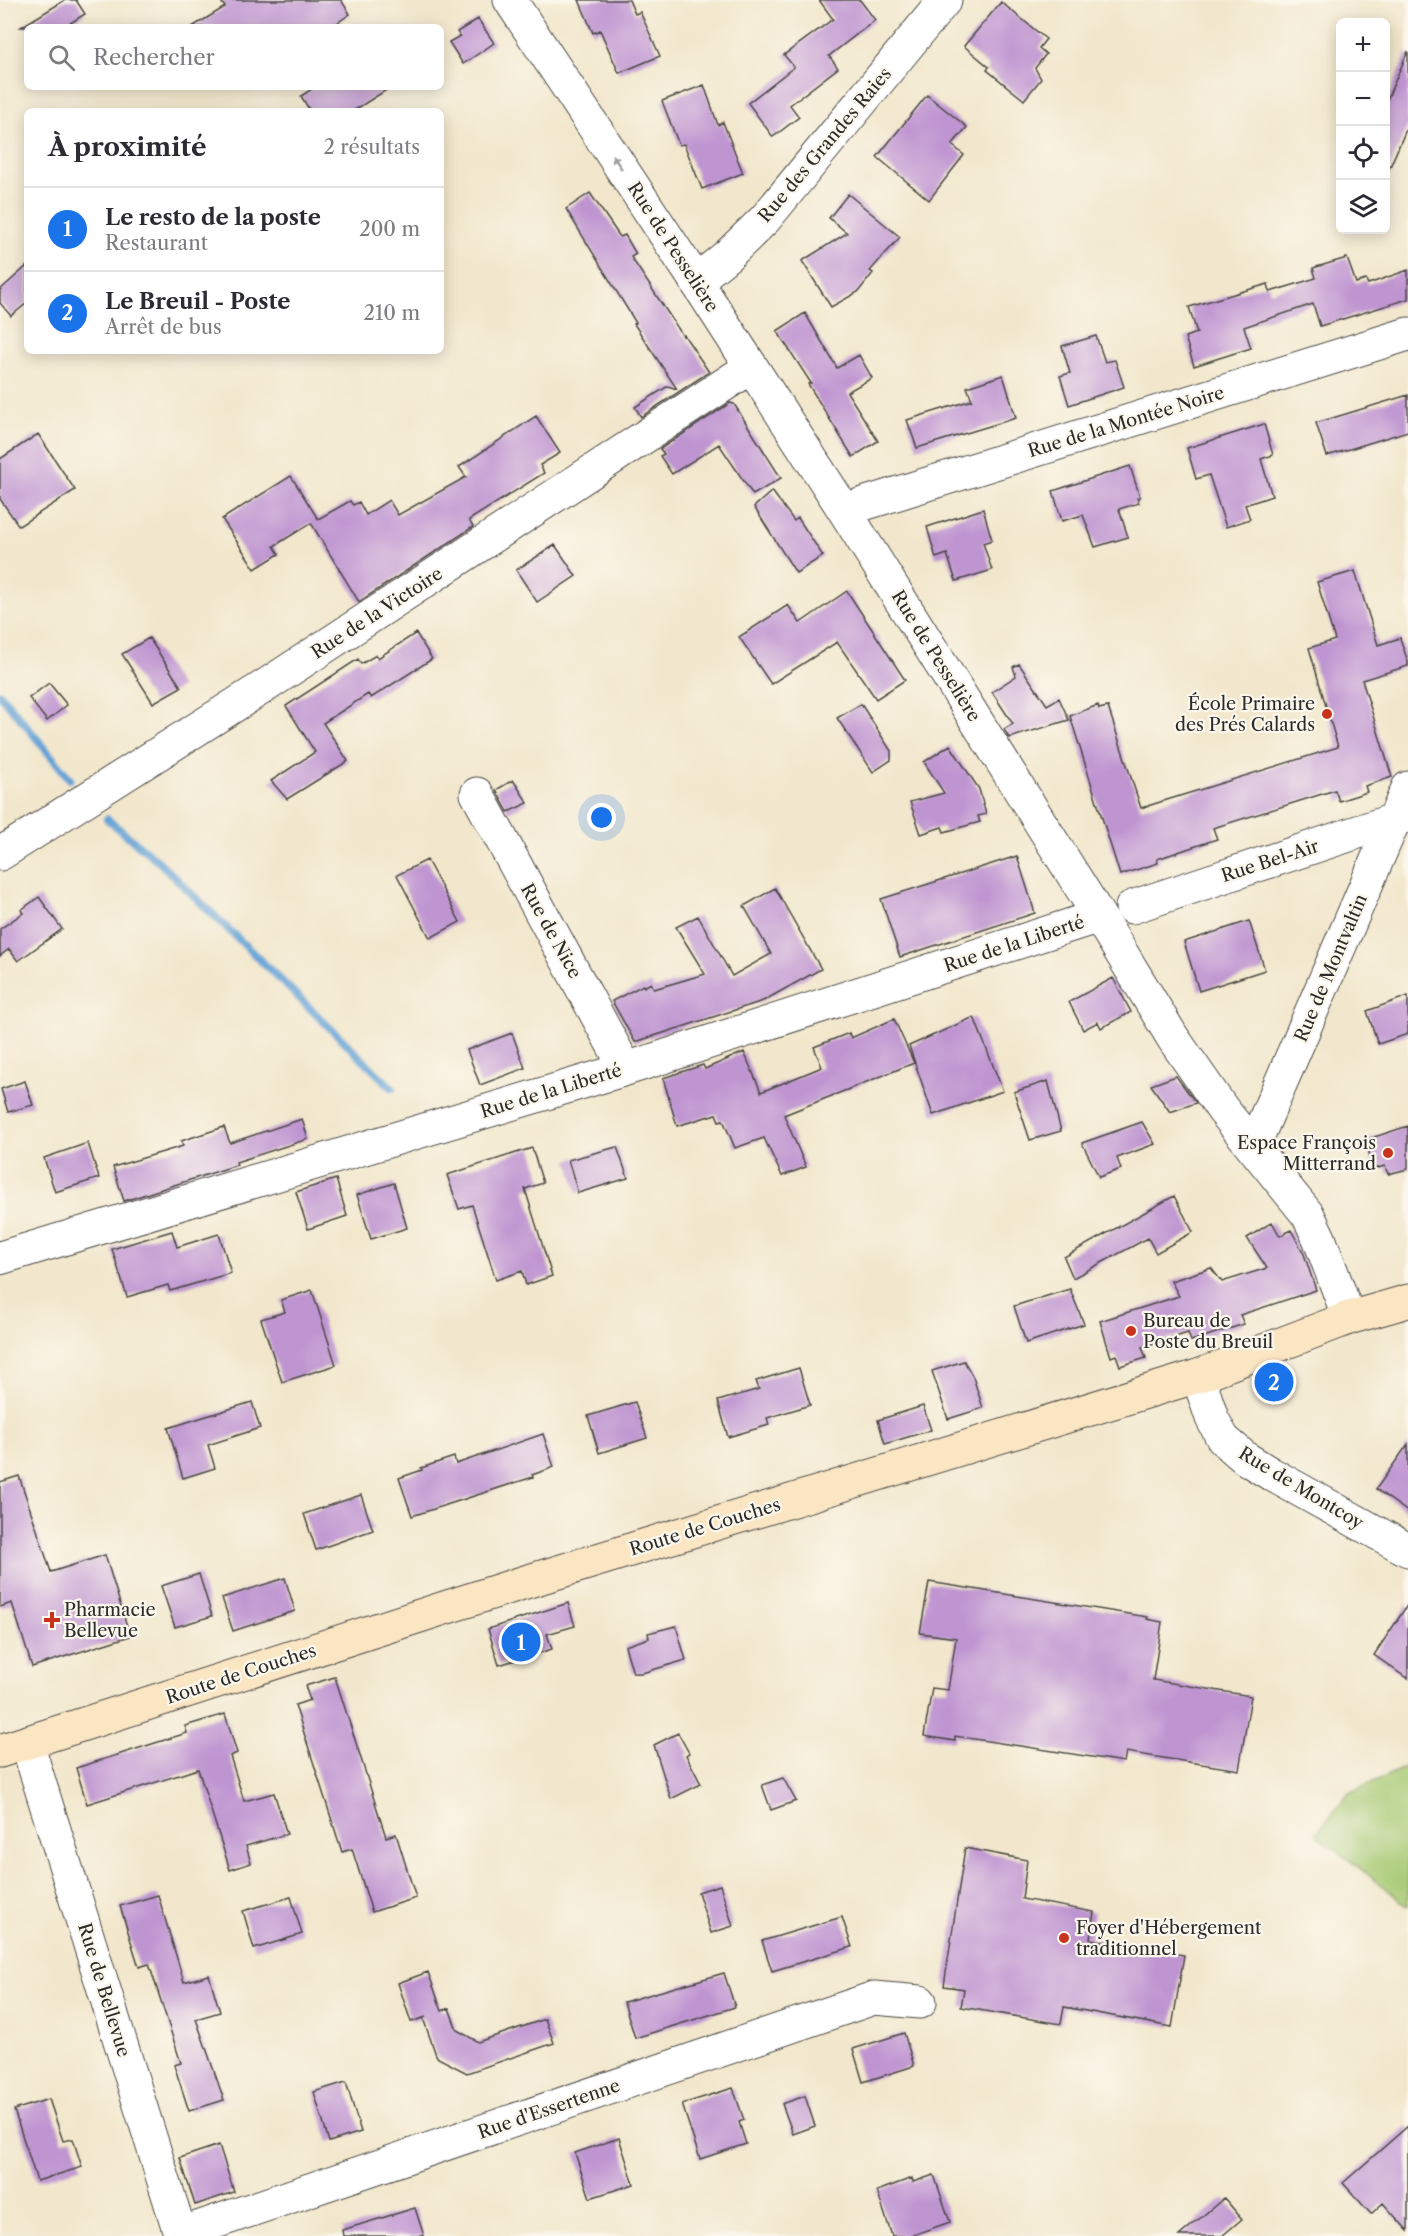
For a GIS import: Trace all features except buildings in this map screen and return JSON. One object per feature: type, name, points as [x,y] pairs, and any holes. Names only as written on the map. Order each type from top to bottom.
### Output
[{"type":"main road","name":"Route de Couches","points":[[13,1747],[519,1584],[1198,1376],[1349,1318],[1408,1301]]},
{"type":"street","name":"Rue de Pesselière","points":[[510,0],[844,510],[1199,1077],[1308,1215],[1349,1318]]},
{"type":"street","name":"Rue des Grandes Raies","points":[[696,281],[728,255],[765,219],[945,0]]},
{"type":"street","name":"Rue de la Montée Noire","points":[[844,510],[1408,334]]},
{"type":"street","name":"Rue de la Victoire","points":[[0,854],[277,678],[751,368]]},
{"type":"street","name":"Rue de Montvaltin","points":[[1253,1147],[1401,818],[1408,788]]},
{"type":"street","name":"Rue de Nice","points":[[477,794],[626,1069]]},
{"type":"street","name":"Rue Bel-Air","points":[[1131,907],[1401,818]]},
{"type":"street","name":"Rue de la Liberté","points":[[0,1258],[626,1069],[1099,916]]},
{"type":"street","name":"Rue de Montcoy","points":[[1198,1376],[1212,1418],[1223,1439],[1245,1458],[1408,1550]]},
{"type":"street","name":"Rue de Bellevue","points":[[13,1747],[180,2235]]},
{"type":"street","name":"Rue d'Essertenne","points":[[180,2235],[874,1998],[920,2002]]},
{"type":"green space","points":[[1408,1766],[1408,1906],[1316,1834],[1349,1793]]},
{"type":"waterway","points":[[0,694],[70,779]]},
{"type":"waterway","points":[[107,819],[158,861],[392,1088]]},
{"type":"place","name":"École Primaire des Prés Calards","points":[[1327,714]]},
{"type":"place","name":"Espace François Mitterrand","points":[[1388,1153]]},
{"type":"place","name":"Bureau de Poste du Breuil","points":[[1131,1331]]},
{"type":"place","name":"Le Breuil - Poste","points":[[1274,1382]]},
{"type":"place","name":"Pharmacie Bellevue","points":[[52,1620]]},
{"type":"place","name":"Le resto de la poste","points":[[521,1642]]},
{"type":"place","name":"Foyer d'Hébergement traditionnel","points":[[1064,1938]]}]
